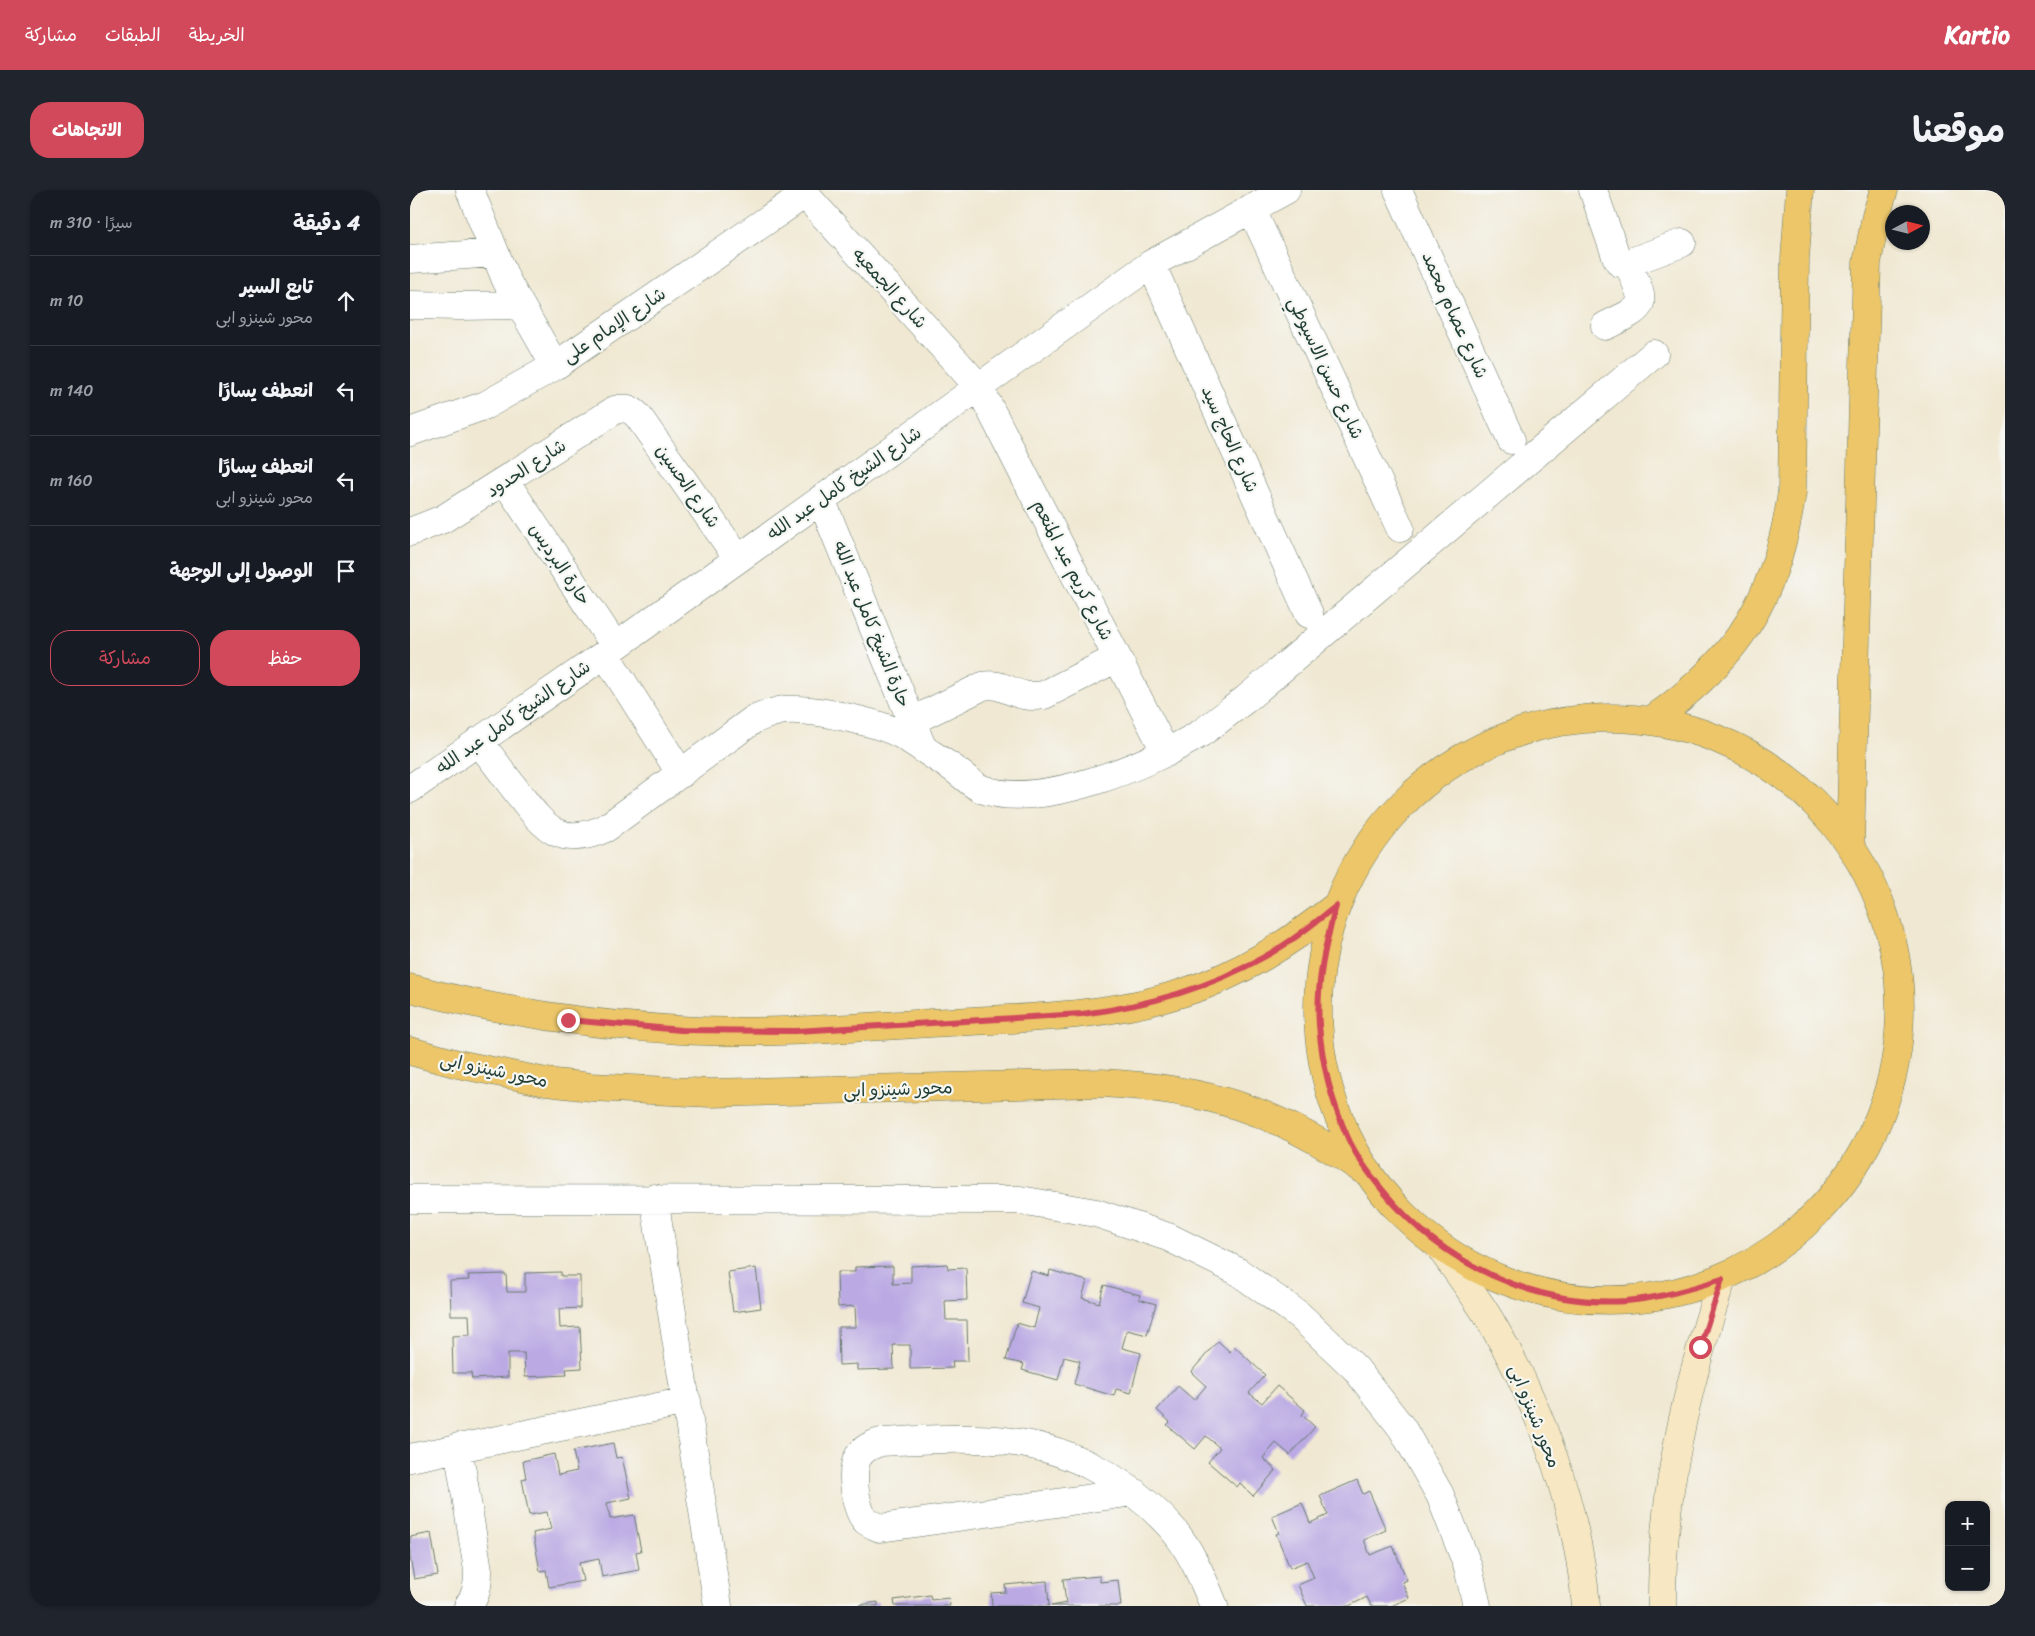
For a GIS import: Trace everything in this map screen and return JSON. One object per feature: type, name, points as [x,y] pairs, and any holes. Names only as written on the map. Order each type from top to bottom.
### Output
[{"type":"main road","points":[[1653,720],[1681,700],[1730,651],[1749,623],[1766,592],[1778,560],[1787,526],[1792,492],[1795,259],[1800,190]]},
{"type":"main road","points":[[1850,844],[1868,263],[1876,216],[1884,190]]},
{"type":"main road","points":[[1614,716],[1653,720],[1692,728],[1720,738],[1764,761],[1796,784],[1825,812],[1850,844],[1870,878],[1885,915],[1895,953],[1900,993],[1900,1033],[1894,1073],[1882,1111],[1862,1154],[1845,1181],[1819,1212],[1790,1238],[1758,1261],[1722,1279],[1675,1294],[1626,1301],[1575,1299],[1527,1289],[1481,1271],[1438,1245],[1401,1212],[1369,1174],[1349,1140],[1334,1103],[1324,1064],[1319,1024],[1319,984],[1325,945],[1336,906],[1353,870],[1374,836],[1400,806],[1429,779],[1461,756],[1497,739],[1535,726],[1574,718],[1614,716]]},
{"type":"main road","points":[[410,988],[456,1000],[568,1020],[681,1030],[796,1031],[1082,1014],[1152,1002],[1185,992],[1226,976],[1265,957],[1302,933],[1336,906]]},
{"type":"main road","name":"محور شينزو ابى","points":[[410,1051],[458,1064],[546,1082],[591,1087],[710,1093],[1101,1083],[1144,1085],[1230,1102],[1266,1115],[1303,1132],[1337,1151],[1369,1174]]},
{"type":"main road","name":"محور شينزو ابى","points":[[1438,1245],[1490,1320],[1512,1360],[1531,1401],[1550,1450],[1566,1500],[1578,1550],[1586,1606]]},
{"type":"main road","points":[[1662,1606],[1668,1507],[1681,1426],[1700,1347],[1722,1279]]},
{"type":"street","points":[[470,190],[494,253],[518,305],[555,366]]},
{"type":"street","name":"شارع الشيخ كامل عبد الله","points":[[410,789],[610,650],[737,557],[1151,264],[1286,190]]},
{"type":"street","name":"شارع عصام محمد","points":[[1398,190],[1511,440]]},
{"type":"street","points":[[1593,190],[1617,260],[1620,263],[1628,263],[1682,243]]},
{"type":"street","name":"شارع الإمام على","points":[[410,432],[486,405],[555,366],[803,192]]},
{"type":"street","name":"شارع الجمعيه","points":[[803,192],[979,387]]},
{"type":"street","name":"شارع حسن الاسيوطي","points":[[1251,208],[1400,528]]},
{"type":"street","points":[[410,258],[494,253]]},
{"type":"street","points":[[1605,326],[1634,312],[1641,302],[1640,291],[1628,263]]},
{"type":"street","name":"شارع الحاج سيد","points":[[1151,264],[1309,614]]},
{"type":"street","points":[[410,305],[518,305]]},
{"type":"street","points":[[478,741],[540,822],[554,832],[572,837],[590,835],[606,828],[753,720],[786,710],[836,715],[868,723],[899,734],[957,770],[981,789],[1013,795],[1046,792],[1101,780],[1166,753],[1202,733],[1246,699],[1654,354]]},
{"type":"street","name":"شارع كريم عبد المنعم","points":[[979,387],[1166,753]]},
{"type":"street","name":"شارع الحدود","points":[[410,532],[443,519],[505,482],[615,410],[624,407],[632,410],[638,416]]},
{"type":"street","name":"شارع الحسين","points":[[638,416],[737,557]]},
{"type":"street","name":"حارة البرديس","points":[[505,482],[610,650],[681,774]]},
{"type":"street","name":"حارة الشيخ كامل عبد الله","points":[[821,499],[923,749]]},
{"type":"street","points":[[912,721],[983,686],[994,684],[1022,696],[1033,697],[1044,694],[1118,658]]},
{"type":"street","points":[[410,1198],[1020,1200],[1096,1213],[1168,1237],[1237,1271],[1299,1315],[1355,1368],[1402,1428],[1440,1495],[1468,1567],[1477,1606]]},
{"type":"street","points":[[654,1198],[718,1606]]},
{"type":"street","points":[[410,1458],[687,1401]]},
{"type":"street","points":[[1134,1492],[880,1528],[866,1521],[858,1508],[854,1472],[857,1458],[862,1452],[867,1447],[881,1442],[973,1438],[1015,1442],[1058,1452],[1097,1469],[1134,1492],[1172,1528],[1200,1572],[1214,1606]]},
{"type":"street","points":[[458,1447],[478,1570],[478,1585],[474,1599],[468,1606]]},
{"type":"building","points":[[947,1264],[948,1269],[966,1268],[967,1300],[945,1301],[946,1320],[967,1320],[968,1361],[952,1361],[953,1368],[910,1369],[910,1345],[893,1345],[894,1369],[857,1370],[857,1364],[839,1365],[838,1327],[856,1327],[855,1306],[838,1307],[837,1272],[855,1272],[855,1267],[893,1266],[893,1284],[911,1283],[911,1266]]},
{"type":"building","points":[[756,1268],[761,1308],[733,1312],[728,1272]]},
{"type":"building","points":[[1050,1270],[1087,1281],[1082,1298],[1099,1303],[1104,1285],[1140,1295],[1139,1299],[1156,1304],[1147,1335],[1127,1330],[1122,1348],[1141,1353],[1131,1393],[1116,1389],[1114,1396],[1074,1384],[1080,1361],[1064,1357],[1058,1380],[1022,1370],[1024,1364],[1006,1360],[1017,1323],[1034,1328],[1039,1308],[1022,1303],[1031,1271],[1049,1276]]},
{"type":"building","points":[[561,1272],[561,1276],[580,1276],[580,1308],[559,1309],[560,1328],[580,1327],[582,1368],[566,1369],[567,1375],[525,1377],[524,1353],[508,1353],[508,1377],[472,1379],[471,1373],[453,1373],[452,1336],[470,1335],[469,1315],[451,1315],[450,1281],[469,1280],[468,1275],[506,1274],[507,1292],[525,1292],[525,1273]]},
{"type":"building","points":[[1218,1341],[1230,1352],[1234,1346],[1265,1375],[1249,1393],[1262,1403],[1277,1386],[1305,1410],[1302,1415],[1315,1427],[1290,1455],[1276,1443],[1263,1458],[1276,1470],[1253,1496],[1240,1483],[1237,1487],[1208,1462],[1220,1448],[1206,1436],[1195,1449],[1167,1425],[1170,1422],[1157,1410],[1178,1386],[1194,1400],[1206,1386],[1191,1372]]},
{"type":"building","points":[[613,1443],[616,1458],[622,1457],[631,1498],[607,1503],[610,1519],[634,1515],[641,1551],[636,1552],[639,1570],[602,1577],[599,1559],[579,1563],[583,1581],[549,1587],[546,1570],[540,1571],[533,1533],[551,1529],[547,1512],[529,1515],[522,1479],[526,1478],[523,1461],[554,1454],[558,1475],[577,1471],[573,1451]]},
{"type":"building","points":[[1357,1480],[1363,1494],[1369,1491],[1386,1530],[1364,1540],[1370,1555],[1393,1546],[1407,1580],[1402,1582],[1409,1598],[1391,1606],[1371,1606],[1367,1597],[1349,1606],[1307,1606],[1298,1585],[1314,1578],[1307,1561],[1290,1568],[1276,1534],[1279,1533],[1272,1516],[1302,1503],[1310,1523],[1328,1515],[1320,1496]]},
{"type":"building","points":[[431,1533],[438,1575],[414,1579],[410,1557],[410,1537]]},
{"type":"building","points":[[1100,1576],[1100,1582],[1118,1580],[1121,1606],[1051,1606],[1066,1603],[1063,1579]]},
{"type":"building","points":[[1047,1581],[1049,1606],[992,1606],[991,1593],[1006,1592],[1005,1585]]},
{"type":"building","points":[[930,1595],[931,1600],[949,1598],[950,1606],[895,1606],[894,1600]]},
{"type":"building","points":[[878,1602],[878,1606],[859,1606],[859,1605]]},
{"type":"route","points":[[568,1020],[681,1030],[796,1031],[1082,1014],[1117,1010],[1185,992],[1226,976],[1265,957],[1302,933],[1336,906],[1325,945],[1319,984],[1319,1024],[1324,1064],[1334,1103],[1349,1140],[1369,1174],[1401,1212],[1438,1245],[1481,1271],[1527,1289],[1575,1299],[1626,1301],[1675,1294],[1722,1279],[1700,1347]]}]
